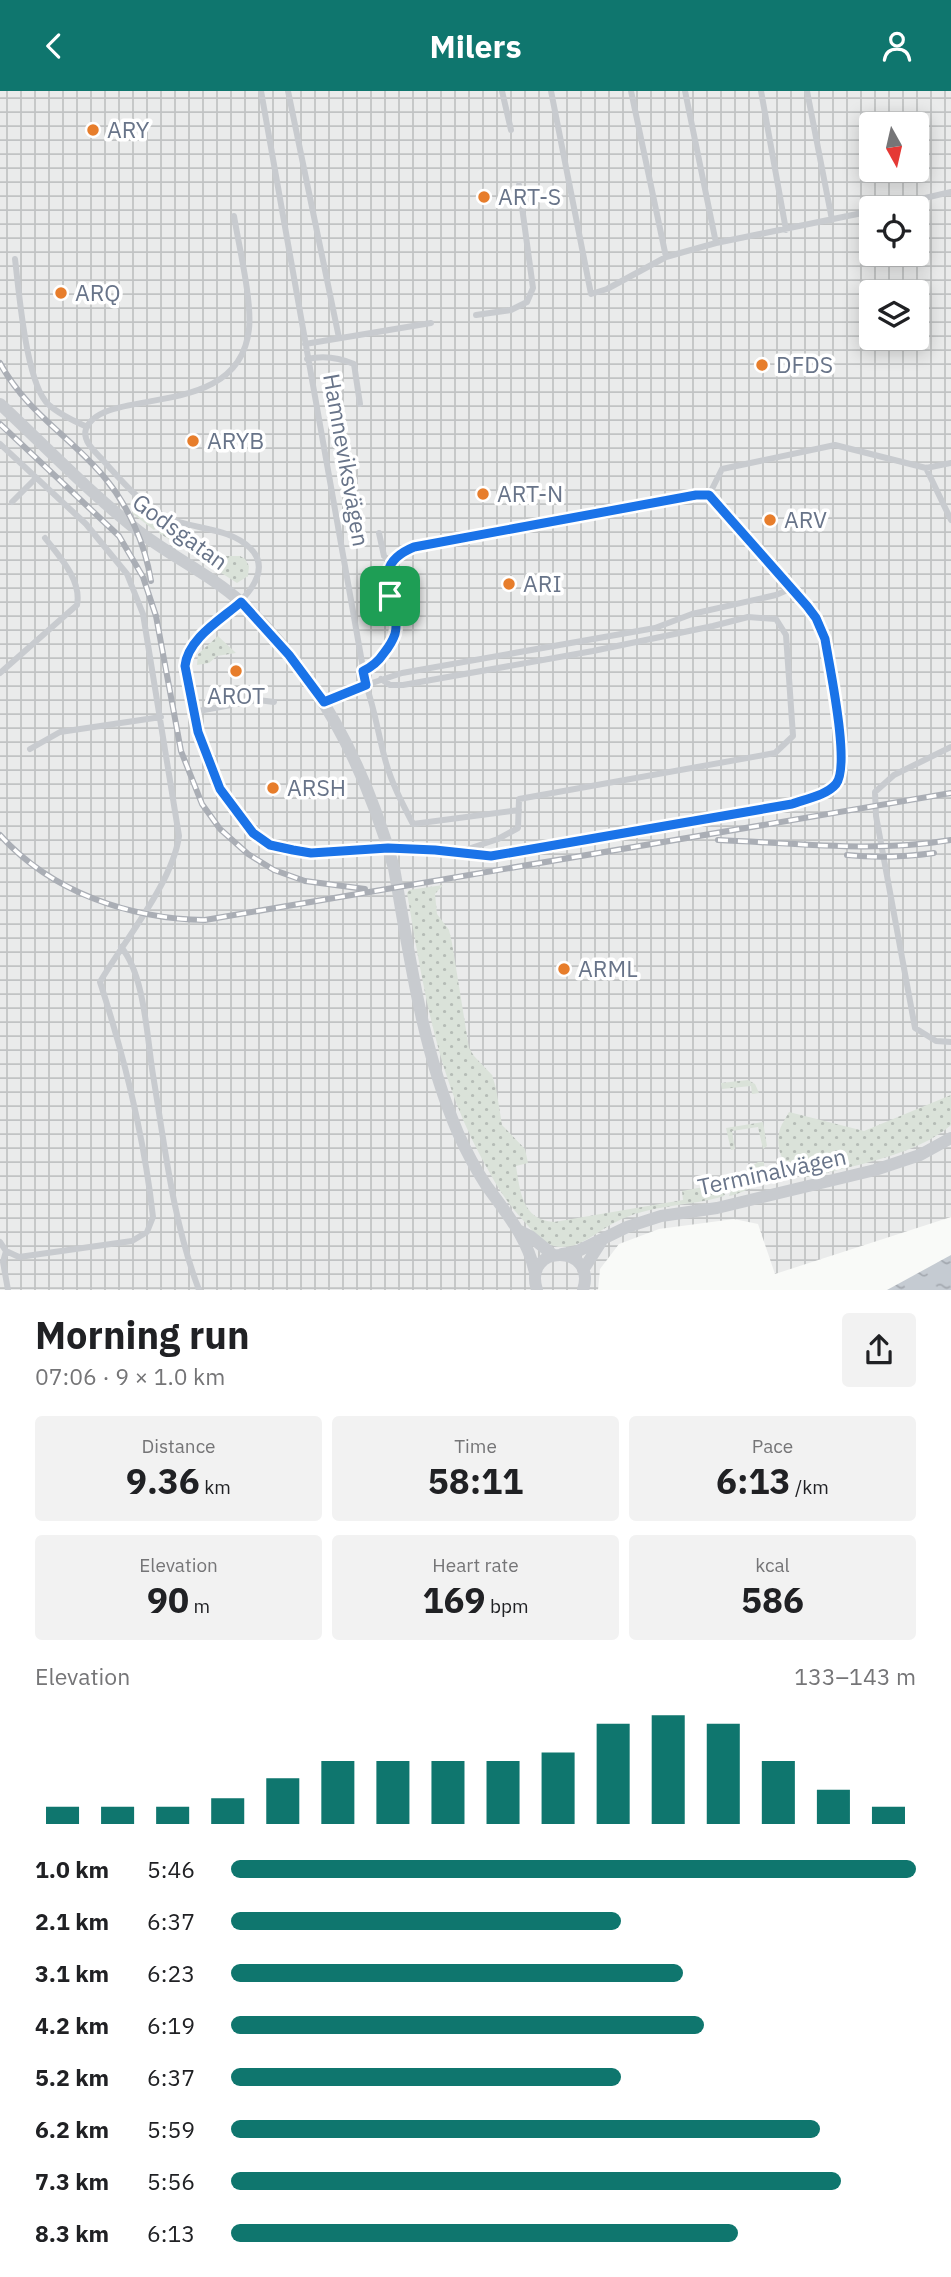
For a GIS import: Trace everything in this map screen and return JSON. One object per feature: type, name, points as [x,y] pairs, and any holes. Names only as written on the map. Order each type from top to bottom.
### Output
[{"type":"street","name":"Godsgatan","points":[[0,404],[137,530],[241,602],[289,655],[324,702]]},
{"type":"street","points":[[324,702],[367,786],[388,848],[394,868],[421,1020],[439,1085],[474,1166],[520,1231],[533,1260],[537,1290]]},
{"type":"street","name":"Terminalvägen","points":[[557,1255],[576,1252],[628,1227],[661,1216],[717,1207],[875,1170],[920,1155],[951,1138]]},
{"type":"street","points":[[520,1231],[557,1255],[575,1259],[583,1271],[584,1289]]},
{"type":"street","points":[[583,1271],[601,1242]]},
{"type":"street","points":[[535,1273],[542,1262],[557,1255]]},
{"type":"lane","name":"Hamneviksvägen","points":[[261,91],[363,671],[390,775],[413,824],[519,810]]},
{"type":"lane","points":[[288,91],[339,338]]},
{"type":"lane","points":[[502,91],[511,130]]},
{"type":"lane","points":[[551,91],[591,294],[607,289],[666,257],[716,243],[859,214]]},
{"type":"lane","points":[[631,91],[666,257]]},
{"type":"lane","points":[[685,91],[716,243]]},
{"type":"lane","points":[[761,91],[786,230]]},
{"type":"lane","points":[[807,91],[832,220]]},
{"type":"lane","points":[[476,315],[511,310],[527,302],[533,288],[519,185]]},
{"type":"lane","points":[[929,197],[951,192]]},
{"type":"lane","points":[[234,216],[249,316],[244,348],[232,369],[201,390],[109,411],[87,427],[85,436],[91,448],[139,498],[166,517],[239,540],[255,554],[256,578],[250,591],[190,649],[185,666],[198,732],[220,789],[240,819],[261,839],[270,845],[311,853],[388,848],[491,856],[792,804],[819,795],[835,785],[842,775],[839,722],[825,639],[816,618],[709,495],[696,495],[414,547],[402,552],[391,562],[387,580],[395,633],[385,652],[372,667],[363,671]]},
{"type":"lane","points":[[15,259],[31,364],[38,387],[47,404],[87,427]]},
{"type":"lane","points":[[305,344],[430,323]]},
{"type":"lane","points":[[307,359],[322,355],[344,359],[354,364],[360,404]]},
{"type":"lane","points":[[0,444],[102,541],[127,574],[143,614],[179,836],[177,851],[164,881],[100,982],[121,1046],[135,1104],[153,1217],[147,1232],[132,1241],[36,1256],[19,1257],[6,1251],[0,1242]]},
{"type":"lane","points":[[709,495],[722,468],[835,445],[926,468],[951,463]]},
{"type":"lane","points":[[926,468],[951,520]]},
{"type":"lane","points":[[12,502],[36,478]]},
{"type":"lane","points":[[379,533],[384,556],[391,562]]},
{"type":"lane","points":[[0,673],[77,605],[79,597],[75,584],[63,561],[45,538]]},
{"type":"lane","points":[[324,702],[381,679],[655,628],[692,614],[776,595],[792,588]]},
{"type":"lane","points":[[381,679],[390,685],[403,685],[607,648],[713,627],[748,617],[776,619],[786,635],[793,736],[775,753],[519,799],[518,828],[498,839],[458,852]]},
{"type":"lane","points":[[193,712],[258,701],[274,702]]},
{"type":"lane","points":[[30,749],[60,732],[161,716]]},
{"type":"lane","points":[[951,747],[894,775],[875,792],[876,816],[915,1028],[936,1041],[951,1042]]},
{"type":"lane","points":[[121,947],[128,955],[140,997],[186,1258],[199,1290]]},
{"type":"lane","points":[[6,1251],[3,1262],[8,1290]]},
{"type":"shaded area","points":[[0,91],[951,91],[951,1217],[775,1274],[758,1224],[734,1219],[659,1229],[619,1244],[600,1269],[598,1290],[0,1290]]},
{"type":"shaded area","points":[[134,501],[161,523],[154,530],[133,514],[130,503]]},
{"type":"shaded area","points":[[165,526],[207,556],[240,556],[245,559],[249,566],[248,576],[237,583],[159,533]]},
{"type":"shaded area","points":[[218,636],[236,653],[217,656],[209,663],[197,665],[198,654]]},
{"type":"shaded area","points":[[443,885],[435,894],[437,914],[449,930],[469,1048],[492,1075],[502,1125],[525,1149],[528,1163],[516,1166],[521,1194],[529,1210],[543,1220],[554,1222],[683,1200],[682,1191],[731,1182],[724,1196],[629,1216],[571,1246],[554,1246],[540,1239],[532,1231],[504,1197],[481,1157],[453,1093],[433,1028],[407,893],[409,890]]},
{"type":"shaded area","points":[[748,1080],[755,1084],[759,1093],[752,1094],[751,1086],[722,1089],[721,1083]]},
{"type":"shaded area","points":[[951,1095],[951,1125],[921,1144],[903,1151],[811,1177],[790,1168],[781,1156],[779,1133],[789,1112],[864,1131]]},
{"type":"shaded area","points":[[763,1122],[767,1146],[763,1149],[758,1127],[732,1131],[735,1149],[731,1150],[726,1128]]},
{"type":"shaded area","points":[[758,1162],[764,1162],[764,1169],[758,1181],[748,1189],[729,1196],[735,1187],[735,1178]]},
{"type":"water","points":[[951,1255],[951,1290],[887,1290]]},
{"type":"railway","points":[[0,363],[23,396],[92,463],[114,489],[135,526],[151,581]]},
{"type":"railway","points":[[0,424],[119,536],[143,577],[156,616],[181,751],[202,804],[220,829],[248,854],[274,870],[305,881],[365,889]]},
{"type":"railway","points":[[0,835],[20,855],[43,872],[94,899],[148,914],[205,920],[951,793]]},
{"type":"railway","points":[[718,840],[864,847],[951,840]]},
{"type":"railway","points":[[847,855],[890,857],[934,853]]},
{"type":"place","name":"ARY","points":[[93,130]]},
{"type":"place","name":"ART-S","points":[[484,197]]},
{"type":"place","name":"ARQ","points":[[61,293]]},
{"type":"place","name":"DFDS","points":[[762,365]]},
{"type":"place","name":"ARYB","points":[[193,441]]},
{"type":"place","name":"ART-N","points":[[483,494]]},
{"type":"place","name":"ARV","points":[[770,520]]},
{"type":"place","name":"ARI","points":[[509,584]]},
{"type":"place","name":"AROT","points":[[236,671]]},
{"type":"place","name":"ARSH","points":[[273,788]]},
{"type":"place","name":"ARML","points":[[564,969]]},
{"type":"route","points":[[696,495],[709,495],[781,575],[821,627],[839,722],[842,775],[835,785],[819,795],[792,804],[491,856],[388,848],[311,853],[270,845],[240,819],[220,789],[198,732],[185,666],[190,649],[241,602],[271,633],[324,702],[366,685],[363,671],[372,667],[385,652],[395,633],[390,596],[387,580],[391,562],[402,552],[414,547],[696,495]]}]
